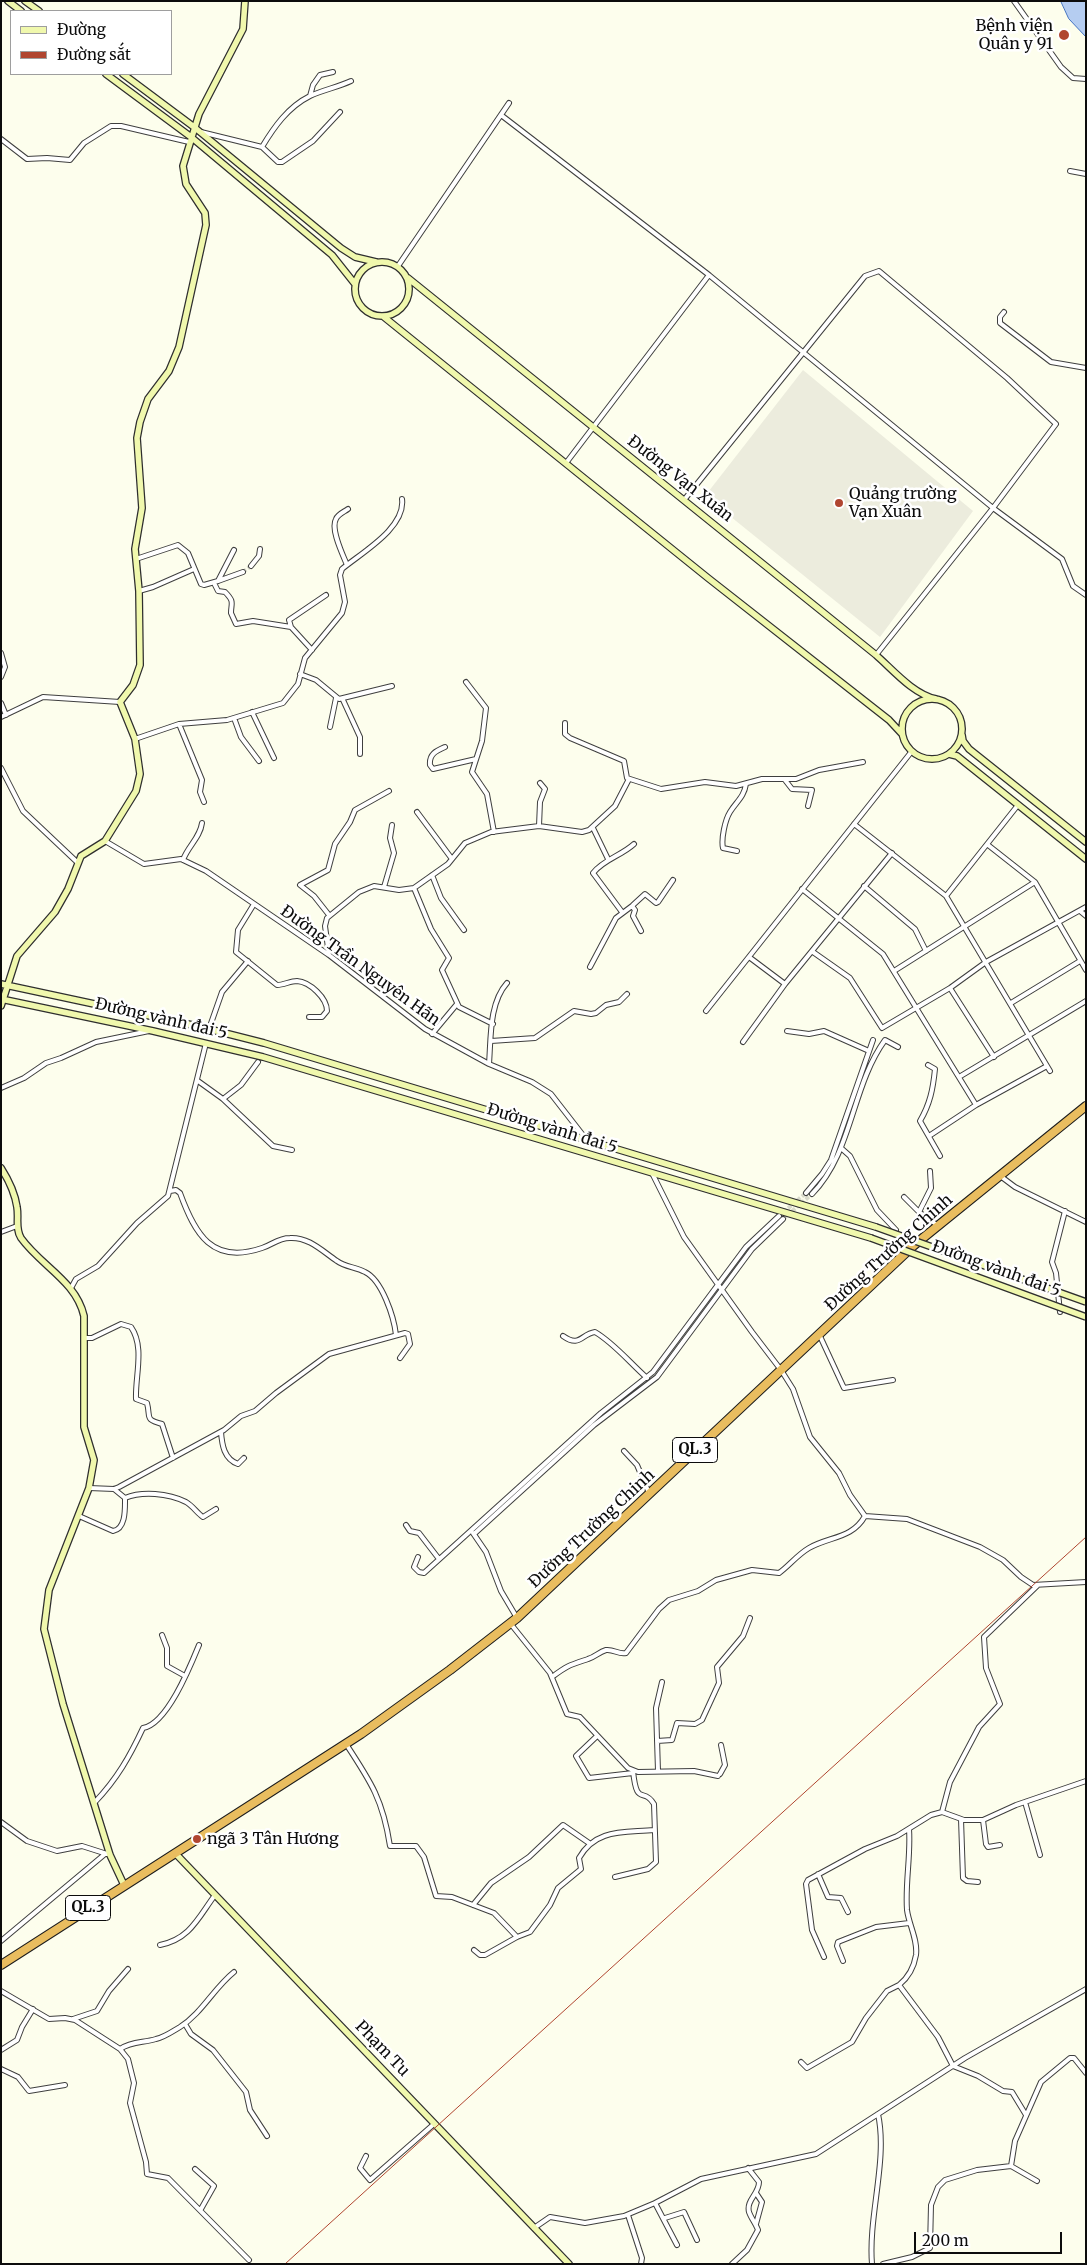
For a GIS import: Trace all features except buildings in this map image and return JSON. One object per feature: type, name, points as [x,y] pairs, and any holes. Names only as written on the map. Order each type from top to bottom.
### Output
[{"type":"highway","name":"Đường Trường Chinh","points":[[175,1853],[346,1744],[450,1670],[514,1620],[938,1225],[1086,1106]]},
{"type":"highway","name":"QL.3","points":[[1,1965],[175,1853]]},
{"type":"street","points":[[8,1],[20,10]]},
{"type":"street","points":[[25,1],[38,10]]},
{"type":"street","points":[[120,702],[133,684],[140,665],[139,591],[135,549],[142,508],[137,438],[148,399],[169,371],[179,347],[206,225],[204,213],[183,176],[194,127],[243,29],[245,1]]},
{"type":"street","points":[[1014,1],[1061,67],[1073,78],[1086,79]]},
{"type":"street","points":[[310,96],[313,85],[320,75],[333,72]]},
{"type":"street","points":[[107,75],[190,139],[332,255],[355,284]]},
{"type":"street","points":[[124,75],[194,127],[341,248],[355,256],[398,266],[408,278],[410,287],[406,304],[393,315],[384,316],[368,313],[357,300],[355,284],[359,274],[366,266],[376,262]]},
{"type":"street","points":[[262,147],[277,123],[310,96],[351,80]]},
{"type":"street","points":[[398,266],[509,103]]},
{"type":"street","points":[[199,131],[262,147],[278,162],[282,162],[313,141],[340,112]]},
{"type":"street","points":[[501,115],[708,276],[993,508],[1062,559],[1073,586],[1086,595]]},
{"type":"street","points":[[1,139],[27,159],[47,158],[66,161],[70,160],[84,143],[111,126],[121,126],[190,139]]},
{"type":"street","points":[[1070,171],[1086,174]]},
{"type":"street","points":[[684,500],[804,354],[865,276],[879,271],[1006,378],[1056,424],[993,508],[876,655]]},
{"type":"street","points":[[566,463],[708,276]]},
{"type":"street","name":"Đường Vạn Xuân","points":[[408,278],[876,655],[916,690],[927,697],[936,698]]},
{"type":"street","points":[[1004,312],[1000,317],[1000,323],[1051,362],[1086,368]]},
{"type":"street","points":[[384,316],[888,720],[902,734],[912,751],[930,759],[949,754],[957,756],[1086,859]]},
{"type":"street","points":[[135,739],[179,724],[234,718],[284,703],[298,684],[302,663],[342,613],[345,602],[340,575],[347,566],[375,546],[398,518],[402,511],[402,499]]},
{"type":"street","points":[[347,566],[338,544],[334,524],[338,516],[348,509]]},
{"type":"street","points":[[136,559],[178,545],[188,553],[202,585],[243,572]]},
{"type":"street","points":[[251,566],[259,556],[260,549]]},
{"type":"street","points":[[234,550],[216,582],[218,591],[226,592],[234,605],[231,613],[236,624],[253,621],[291,627]]},
{"type":"street","points":[[139,591],[194,569]]},
{"type":"street","points":[[312,650],[291,627],[289,622],[291,617],[326,595]]},
{"type":"street","points":[[1,653],[5,667],[1,677]]},
{"type":"street","points":[[300,674],[316,680],[336,698],[344,700],[392,686]]},
{"type":"street","points":[[466,682],[486,708],[482,741],[472,772],[487,794],[494,832]]},
{"type":"street","points":[[1,717],[38,699],[48,697],[120,702]]},
{"type":"street","points":[[330,727],[336,698]]},
{"type":"street","points":[[902,734],[904,716],[917,702],[936,698],[953,706],[959,714],[963,741],[969,749],[1086,842]]},
{"type":"street","points":[[344,700],[360,737],[360,754]]},
{"type":"street","points":[[1,702],[6,715]]},
{"type":"street","points":[[2,1001],[4,985],[16,956],[55,912],[68,889],[81,856],[105,841],[136,791],[140,774],[135,739],[120,702]]},
{"type":"street","points":[[252,712],[274,758]]},
{"type":"street","points":[[234,718],[241,737],[259,761]]},
{"type":"street","points":[[565,723],[565,734],[570,738],[624,761],[627,778],[661,789],[705,782],[732,786],[762,779],[786,780],[799,778],[848,763],[863,762]]},
{"type":"street","points":[[179,724],[202,780],[200,792],[204,802]]},
{"type":"street","points":[[949,754],[955,748],[962,732]]},
{"type":"street","points":[[445,747],[437,751],[431,758],[430,765],[433,769],[476,759]]},
{"type":"street","points":[[706,1011],[912,751]]},
{"type":"street","points":[[1,768],[24,811],[78,863]]},
{"type":"street","points":[[329,955],[325,926],[330,915],[359,892],[374,886],[399,890],[414,888],[452,859],[465,843],[494,832],[539,826],[582,832],[593,828],[615,806],[629,779]]},
{"type":"street","points":[[786,780],[792,789],[812,790],[808,806]]},
{"type":"street","points":[[539,826],[540,802],[545,789],[540,784]]},
{"type":"street","points":[[737,851],[723,848],[722,843],[728,814],[743,797],[746,784]]},
{"type":"street","points":[[330,915],[314,896],[300,885],[320,877],[328,870],[335,844],[350,822],[353,812],[363,804],[389,791]]},
{"type":"street","points":[[946,896],[1018,805]]},
{"type":"street","points":[[417,812],[452,859]]},
{"type":"street","points":[[183,860],[187,850],[200,835],[202,823]]},
{"type":"street","points":[[854,824],[946,896],[1050,1071]]},
{"type":"street","points":[[384,887],[394,853],[390,838],[392,825]]},
{"type":"street","points":[[593,828],[608,859]]},
{"type":"street","name":"Đường Trần Nguyên Hãn","points":[[105,841],[144,864],[174,859],[183,860],[206,871],[329,955],[432,1034],[489,1064],[532,1082],[551,1094],[587,1141]]},
{"type":"street","points":[[622,912],[593,873],[608,859],[622,853],[634,844]]},
{"type":"street","points":[[988,845],[1035,882],[1086,970]]},
{"type":"street","points":[[743,1042],[785,984],[892,853]]},
{"type":"street","points":[[432,875],[441,898],[464,930]]},
{"type":"street","points":[[590,967],[610,928],[622,912],[645,894],[656,903],[673,880]]},
{"type":"street","points":[[894,971],[965,928],[1035,882]]},
{"type":"street","points":[[864,886],[915,929],[926,951]]},
{"type":"street","points":[[414,888],[431,929],[448,954],[448,961],[442,970],[457,1004],[493,1024]]},
{"type":"street","points":[[802,889],[883,954],[976,1105]]},
{"type":"street","points":[[254,904],[238,930],[235,947],[239,955],[277,985],[298,981],[314,989],[324,1001],[327,1011],[322,1017],[309,1017]]},
{"type":"street","points":[[633,905],[635,910],[633,916],[641,931]]},
{"type":"street","points":[[813,952],[850,978],[882,1028],[950,988],[986,962],[1086,907]]},
{"type":"street","points":[[1080,911],[1086,916]]},
{"type":"street","points":[[749,957],[785,984]]},
{"type":"street","points":[[209,1029],[222,992],[248,961]]},
{"type":"street","points":[[1011,1003],[1080,961]]},
{"type":"street","points":[[489,1064],[497,997],[507,983]]},
{"type":"street","name":"Đường vành đai 5","points":[[4,985],[209,1029],[264,1043],[876,1227],[1086,1302]]},
{"type":"street","points":[[950,988],[994,1056]]},
{"type":"street","points":[[492,1041],[535,1038],[574,1011],[596,1013],[606,1005],[619,1002],[627,994]]},
{"type":"street","name":"Đường vành đai 5","points":[[2,1001],[154,1031],[263,1057],[871,1238],[1086,1317]]},
{"type":"street","points":[[959,1077],[1086,1001]]},
{"type":"street","points":[[432,1034],[457,1004]]},
{"type":"street","points":[[1,1088],[24,1078],[46,1063],[96,1042],[154,1031]]},
{"type":"street","points":[[786,1031],[809,1034],[824,1031],[869,1051]]},
{"type":"street","points":[[806,1193],[822,1174],[830,1160],[872,1040]]},
{"type":"street","points":[[812,1194],[829,1175],[873,1056],[885,1040],[898,1047]]},
{"type":"street","points":[[71,1288],[76,1280],[98,1266],[137,1223],[165,1200],[170,1191],[206,1043]]},
{"type":"street","points":[[224,1099],[241,1085],[258,1062]]},
{"type":"street","points":[[928,1065],[935,1069],[934,1082],[930,1101],[920,1122],[940,1156]]},
{"type":"street","points":[[929,1136],[976,1105],[1047,1066]]},
{"type":"street","points":[[198,1081],[224,1099],[273,1146],[292,1150]]},
{"type":"street","points":[[840,1148],[850,1156],[877,1210],[896,1230]]},
{"type":"street","points":[[1,1168],[17,1208],[17,1226],[20,1236],[32,1251],[71,1288],[82,1308],[85,1338],[84,1427],[94,1460],[90,1488],[49,1590],[44,1617],[44,1629],[63,1704],[95,1802],[108,1854],[124,1886]]},
{"type":"street","points":[[919,1212],[931,1188],[930,1171]]},
{"type":"street","points":[[652,1173],[680,1230],[782,1370],[793,1389],[810,1437],[839,1473],[850,1495],[865,1516]]},
{"type":"street","points":[[999,1175],[1015,1187],[1086,1222]]},
{"type":"street","points":[[170,1191],[176,1190],[180,1193],[190,1222],[197,1231],[212,1245],[227,1253],[236,1254],[263,1248],[274,1241],[292,1238],[310,1242],[339,1262],[370,1274],[392,1312],[396,1335]]},
{"type":"street","points":[[904,1197],[919,1212],[938,1225]]},
{"type":"street","points":[[1060,1312],[1056,1272],[1052,1262],[1065,1212]]},
{"type":"street","points":[[539,1471],[594,1425],[657,1377],[746,1247],[778,1216]]},
{"type":"street","points":[[418,1556],[414,1565],[421,1573],[424,1573],[472,1532],[601,1412],[647,1378],[752,1248],[783,1219]]},
{"type":"street","points":[[1,1232],[17,1226]]},
{"type":"street","points":[[85,1338],[92,1338],[121,1324],[131,1327],[136,1338],[138,1352],[136,1399],[148,1403],[148,1417],[151,1421],[162,1424],[173,1458]]},
{"type":"street","points":[[90,1488],[114,1489],[221,1432],[237,1419],[259,1409],[276,1393],[329,1354],[405,1332],[410,1339],[408,1349],[400,1358]]},
{"type":"street","points":[[563,1336],[568,1340],[580,1340],[591,1332],[595,1332],[609,1340],[619,1353],[647,1378]]},
{"type":"street","points":[[819,1334],[844,1388],[894,1380]]},
{"type":"street","points":[[221,1432],[222,1447],[229,1458],[238,1464],[244,1458]]},
{"type":"street","points":[[624,1451],[637,1465],[649,1494]]},
{"type":"street","points":[[114,1489],[125,1498]]},
{"type":"street","points":[[125,1498],[138,1493],[177,1499],[188,1504],[204,1517],[216,1509]]},
{"type":"street","points":[[79,1516],[116,1531],[121,1527],[125,1498]]},
{"type":"street","points":[[865,1516],[908,1519],[980,1547],[1002,1560],[1029,1583],[1038,1585],[1086,1582]]},
{"type":"street","points":[[552,1677],[570,1664],[591,1658],[603,1651],[612,1650],[620,1654],[626,1653],[659,1609],[669,1600],[698,1591],[716,1580],[752,1570],[779,1574],[809,1548],[832,1537],[854,1531],[865,1516]]},
{"type":"street","points":[[406,1525],[410,1531],[419,1533],[439,1559]]},
{"type":"street","points":[[472,1532],[486,1552],[500,1591],[514,1620],[552,1677],[567,1714],[580,1716],[633,1772],[637,1794],[650,1799],[654,1804],[656,1862],[648,1869],[615,1877]]},
{"type":"street","points":[[942,1812],[950,1782],[979,1728],[1000,1704],[986,1668],[984,1637],[1038,1585]]},
{"type":"street","points":[[657,1741],[672,1740],[677,1723],[695,1724],[702,1720],[719,1683],[717,1667],[743,1636],[750,1618]]},
{"type":"street","points":[[162,1636],[167,1648],[168,1668],[185,1676]]},
{"type":"street","points":[[95,1802],[114,1782],[134,1750],[143,1728],[152,1726],[169,1705],[199,1645]]},
{"type":"street","points":[[658,1771],[656,1708],[662,1682]]},
{"type":"street","points":[[598,1736],[576,1756],[589,1778],[633,1772],[658,1771],[694,1771],[719,1775],[725,1765],[721,1745]]},
{"type":"street","points":[[346,1744],[377,1793],[388,1828],[390,1846],[416,1846],[424,1858],[436,1896],[452,1897],[494,1913],[517,1936]]},
{"type":"street","points":[[824,1957],[812,1930],[806,1884],[808,1880],[909,1829],[922,1819],[942,1812],[961,1819],[983,1820],[1025,1802],[1086,1781]]},
{"type":"street","points":[[1025,1802],[1040,1855]]},
{"type":"street","points":[[961,1819],[963,1878],[967,1881],[978,1882]]},
{"type":"street","points":[[983,1820],[986,1844],[988,1846],[1000,1845]]},
{"type":"street","points":[[1,1822],[27,1841],[57,1851],[82,1846],[108,1854]]},
{"type":"street","points":[[474,1905],[491,1883],[529,1857],[563,1825],[589,1843]]},
{"type":"street","points":[[801,2062],[807,2068],[847,2046],[856,2038],[866,2018],[887,1991],[907,1978],[914,1966],[916,1945],[907,1909],[909,1829]]},
{"type":"street","points":[[474,1950],[480,1955],[484,1955],[533,1929],[551,1903],[558,1888],[580,1870],[579,1858],[589,1843],[605,1834],[654,1830]]},
{"type":"street","name":"Phạm Tu","points":[[175,1853],[569,2264]]},
{"type":"street","points":[[1,1941],[108,1854]]},
{"type":"street","points":[[818,1874],[828,1897],[840,1898],[848,1912]]},
{"type":"street","points":[[160,1945],[175,1942],[183,1936],[215,1895]]},
{"type":"street","points":[[843,1961],[837,1946],[838,1942],[876,1927],[909,1922]]},
{"type":"street","points":[[1,1991],[49,2019],[73,2019],[97,2011],[109,1991],[128,1969]]},
{"type":"street","points":[[120,2049],[133,2042],[159,2039],[185,2024],[218,1986],[234,1972]]},
{"type":"street","points":[[899,1984],[938,2037],[953,2066],[978,2076],[1003,2090],[1012,2092],[1026,2115]]},
{"type":"street","points":[[534,2228],[550,2217],[585,2223],[628,2215],[701,2179],[816,2154],[953,2066],[1086,1989]]},
{"type":"street","points":[[1,2050],[17,2040],[22,2027],[33,2009]]},
{"type":"street","points":[[73,2019],[120,2049],[128,2059],[134,2083],[130,2103],[146,2162],[147,2174],[168,2178],[201,2209],[241,2254],[249,2260]]},
{"type":"street","points":[[185,2024],[194,2036],[213,2050],[246,2092],[250,2110],[267,2136]]},
{"type":"street","points":[[1012,2166],[1015,2141],[1046,2076],[1070,2058],[1077,2062],[1086,2073]]},
{"type":"street","points":[[1,2068],[18,2077],[29,2091],[65,2085]]},
{"type":"street","points":[[872,2264],[873,2231],[882,2133],[878,2114]]},
{"type":"street","points":[[366,2156],[360,2168],[370,2180],[434,2124]]},
{"type":"street","points":[[883,2264],[912,2257],[930,2248],[931,2205],[938,2187],[945,2180],[977,2170],[1012,2166],[1036,2181]]},
{"type":"street","points":[[732,2264],[747,2250],[758,2233],[756,2224],[749,2211],[750,2200],[756,2193],[759,2182],[748,2168]]},
{"type":"street","points":[[195,2169],[214,2186],[201,2209]]},
{"type":"street","points":[[756,2193],[762,2202],[756,2224]]},
{"type":"street","points":[[655,2203],[665,2218],[677,2245]]},
{"type":"street","points":[[665,2218],[684,2212],[697,2240]]},
{"type":"street","points":[[628,2215],[642,2258],[641,2264]]},
{"type":"shaded area","name":"Quảng trường Vạn Xuân","points":[[803,370],[973,511],[880,637],[705,496]]},
{"type":"water","points":[[1061,1],[1086,1],[1086,37],[1069,19]]},
{"type":"tunnel","points":[[243,572],[251,566]]},
{"type":"tunnel","points":[[779,1216],[806,1193]]},
{"type":"tunnel","points":[[783,1219],[812,1194]]},
{"type":"railway","points":[[285,2264],[1086,1537]]},
{"type":"place","name":"Bệnh viện Quân y 91","points":[[1064,35]]},
{"type":"place","name":"Quảng trường Vạn Xuân","points":[[839,503]]},
{"type":"place","name":"ngã 3 Tân Hương","points":[[197,1839]]}]
